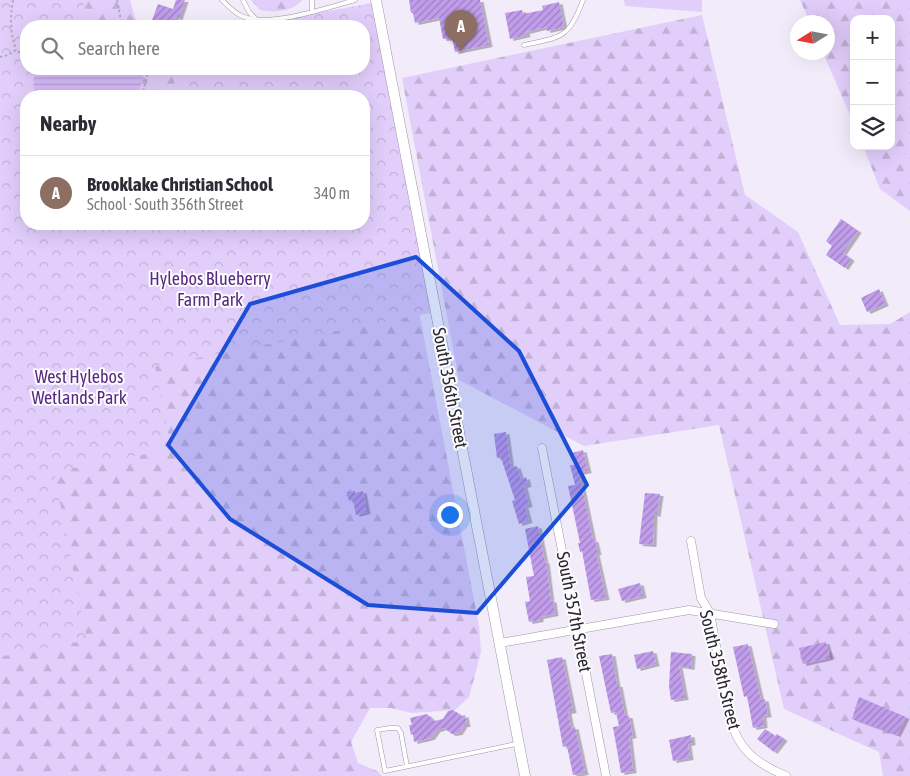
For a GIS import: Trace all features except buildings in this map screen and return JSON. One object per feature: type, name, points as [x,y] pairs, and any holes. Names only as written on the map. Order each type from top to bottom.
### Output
[{"type":"main road","name":"South 356th Street","points":[[376,0],[525,776]]},
{"type":"street","name":"South 357th Street","points":[[542,448],[606,776]]},
{"type":"street","name":"South 358th Street","points":[[691,541],[701,598],[710,613],[729,717],[736,738],[750,755],[771,769],[786,776]]},
{"type":"street","points":[[500,643],[689,610],[774,624]]},
{"type":"lane","points":[[222,0],[231,9],[244,17],[267,20],[312,12],[343,1],[355,0]]},
{"type":"lane","points":[[243,0],[249,12],[256,19]]},
{"type":"lane","points":[[312,0],[312,12]]},
{"type":"lane","points":[[524,44],[559,38],[573,24],[583,0]]},
{"type":"lane","points":[[407,766],[401,733],[398,728],[377,730],[386,770],[407,766],[519,743]]},
{"type":"path","points":[[13,0],[10,23],[11,36],[16,50],[20,53]]},
{"type":"path","points":[[117,0],[121,20]]},
{"type":"path","points":[[0,57],[16,50]]},
{"type":"path","points":[[144,90],[147,75]]},
{"type":"highlighted area","points":[[416,257],[519,351],[587,485],[477,613],[368,605],[230,519],[168,445],[250,304]]},
{"type":"green space","points":[[0,0],[130,0],[136,20],[20,20],[20,35],[0,63]]},
{"type":"green space","points":[[0,0],[83,0],[87,20],[20,20],[20,75],[97,75],[101,90],[20,90],[20,230],[370,230],[370,90],[176,90],[173,75],[370,75],[370,20],[281,20],[377,2],[435,312],[155,366],[171,449],[54,472],[87,640],[0,657]]},
{"type":"green space","points":[[251,0],[302,0],[288,9],[271,11],[260,10]]},
{"type":"green space","points":[[624,0],[702,0],[702,12],[625,6]]},
{"type":"green space","points":[[800,0],[910,0],[910,211],[880,189],[865,150],[895,150],[895,15],[850,15],[850,115],[826,60],[835,60],[835,15],[807,15]]},
{"type":"green space","points":[[702,15],[745,195],[798,232],[840,325],[890,324],[910,312],[910,776],[883,776],[879,752],[784,709],[719,425],[584,446],[459,380],[402,78]]},
{"type":"green space","points":[[143,75],[256,75],[255,90],[140,90]]},
{"type":"green space","points":[[383,123],[479,626],[481,652],[469,697],[455,710],[412,713],[391,708],[370,708],[351,742],[358,763],[377,771],[382,776],[0,776],[0,217],[20,222],[20,230],[370,230],[370,192]]},
{"type":"shaded area","points":[[143,75],[140,90],[34,90],[34,76]]},
{"type":"place","name":"Brooklake Christian School","points":[[461,51]]},
{"type":"park label","name":"Hylebos Blueberry Farm Park","points":[[210,289]]},
{"type":"park label","name":"West Hylebos Wetlands Park","points":[[79,387]]}]
